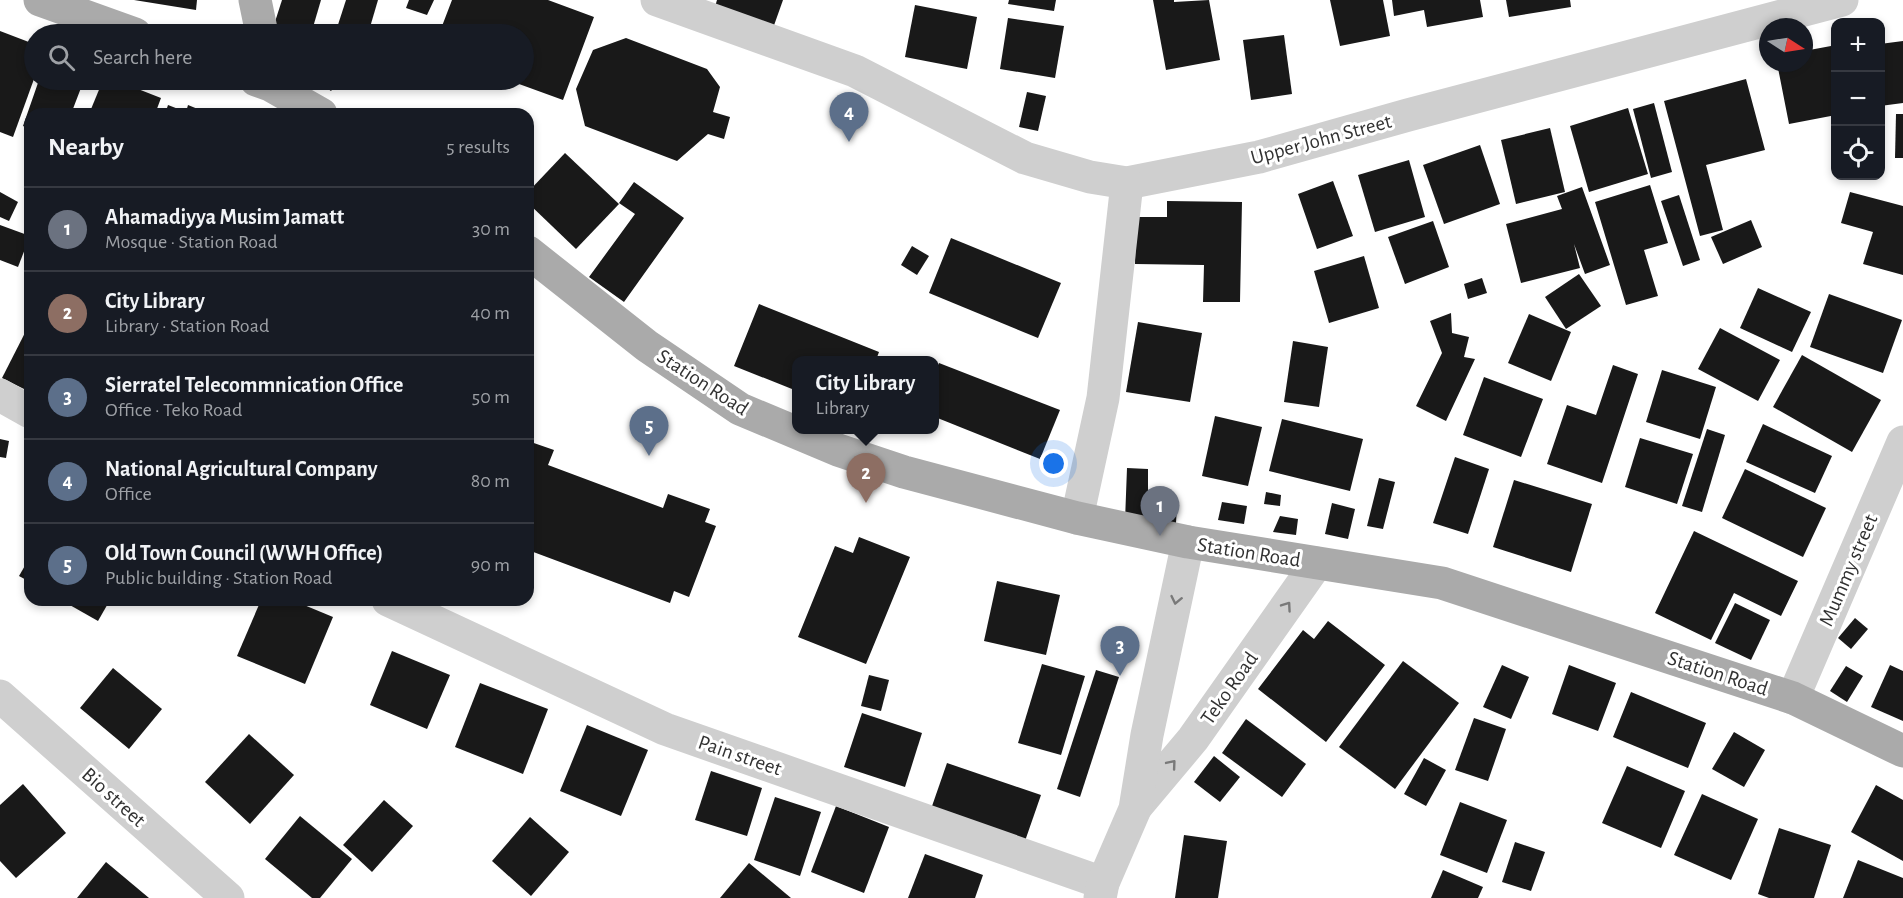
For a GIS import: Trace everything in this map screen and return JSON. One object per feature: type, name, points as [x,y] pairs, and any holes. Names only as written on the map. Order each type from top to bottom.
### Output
[{"type":"main road","points":[[40,0],[107,24]]},
{"type":"main road","points":[[255,0],[260,24]]},
{"type":"main road","points":[[280,90],[311,108]]},
{"type":"main road","name":"Station Road","points":[[534,257],[647,346],[740,409],[792,431]]},
{"type":"main road","name":"Station Road","points":[[800,434],[838,450],[904,472],[1077,518],[1188,543],[1442,583],[1793,698],[1903,751]]},
{"type":"street","points":[[657,0],[855,71],[1025,158],[1090,177],[1127,183],[1103,398],[1077,518]]},
{"type":"street","name":"Upper John Street","points":[[1127,183],[1259,157],[1842,0]]},
{"type":"street","points":[[0,395],[24,409]]},
{"type":"street","name":"Mummy street","points":[[1793,698],[1903,442]]},
{"type":"street","name":"Teko Road","points":[[1101,891],[1135,809],[1147,735],[1188,543]]},
{"type":"street","name":"Teko Road","points":[[1135,809],[1193,738],[1317,563]]},
{"type":"street","name":"Pain street","points":[[401,606],[665,729],[1101,891]]},
{"type":"street","name":"Bio street","points":[[0,696],[228,898]]},
{"type":"building","points":[[134,0],[197,0],[196,10]]},
{"type":"building","points":[[282,0],[321,0],[314,24],[274,24]]},
{"type":"building","points":[[346,0],[378,0],[371,24],[338,24]]},
{"type":"building","points":[[409,0],[434,0],[427,15],[406,8]]},
{"type":"building","points":[[452,0],[548,0],[594,17],[563,100],[534,89],[534,24],[443,24]]},
{"type":"building","points":[[717,0],[783,0],[772,31],[714,10]]},
{"type":"building","points":[[1009,0],[1056,0],[1054,11],[1008,4]]},
{"type":"building","points":[[1153,0],[1174,0],[1174,2],[1209,0],[1220,60],[1166,70]]},
{"type":"building","points":[[1330,0],[1383,0],[1390,36],[1340,46]]},
{"type":"building","points":[[1392,0],[1480,0],[1483,17],[1427,27],[1424,10],[1394,16]]},
{"type":"building","points":[[1506,0],[1570,0],[1571,7],[1509,17]]},
{"type":"building","points":[[915,5],[977,17],[967,69],[905,57]]},
{"type":"building","points":[[1008,18],[1064,26],[1055,78],[1000,69]]},
{"type":"building","points":[[0,31],[24,40],[24,90],[30,90],[13,137],[0,132]]},
{"type":"building","points":[[1284,35],[1292,94],[1251,100],[1243,40]]},
{"type":"building","points":[[626,38],[707,69],[720,87],[713,112],[730,117],[724,139],[708,134],[677,161],[585,126],[576,89],[593,50]]},
{"type":"building","points":[[1903,41],[1903,103],[1885,105],[1885,43]]},
{"type":"building","points":[[1831,46],[1831,116],[1789,124],[1779,72],[1813,72],[1813,49]]},
{"type":"building","points":[[1746,79],[1765,150],[1706,165],[1723,230],[1700,236],[1664,101]]},
{"type":"building","points":[[36,90],[80,90],[73,108],[29,108]]},
{"type":"building","points":[[99,90],[141,90],[161,98],[157,108],[91,108]]},
{"type":"building","points":[[1027,92],[1046,96],[1038,131],[1019,127]]},
{"type":"building","points":[[1654,103],[1672,172],[1651,178],[1633,109]]},
{"type":"building","points":[[1628,108],[1648,174],[1589,192],[1570,126]]},
{"type":"building","points":[[1896,114],[1903,114],[1903,158],[1895,158]]},
{"type":"building","points":[[1550,128],[1565,192],[1516,204],[1501,140]]},
{"type":"building","points":[[1480,145],[1500,204],[1444,224],[1423,165]]},
{"type":"building","points":[[565,153],[619,204],[576,249],[534,209],[534,186]]},
{"type":"building","points":[[1409,160],[1425,217],[1375,232],[1358,175]]},
{"type":"building","points":[[1333,181],[1353,236],[1317,249],[1298,194]]},
{"type":"building","points":[[634,182],[684,218],[624,302],[589,277],[635,214],[619,203]]},
{"type":"building","points":[[1650,185],[1668,243],[1644,250],[1658,296],[1626,305],[1595,202]]},
{"type":"building","points":[[1582,187],[1610,265],[1585,274],[1574,244],[1580,268],[1521,283],[1506,224],[1562,209],[1557,196]]},
{"type":"building","points":[[0,192],[18,202],[9,221],[0,217]]},
{"type":"building","points":[[1850,192],[1903,206],[1903,275],[1863,264],[1873,232],[1841,223]]},
{"type":"building","points":[[1679,195],[1700,260],[1683,266],[1661,201]]},
{"type":"building","points":[[1167,201],[1242,202],[1240,302],[1203,302],[1204,265],[1135,264],[1136,217],[1167,217]]},
{"type":"building","points":[[1751,220],[1762,247],[1723,264],[1711,237]]},
{"type":"building","points":[[1433,221],[1449,267],[1405,284],[1388,237]]},
{"type":"building","points":[[0,225],[24,234],[24,252],[18,267],[0,260]]},
{"type":"building","points":[[951,238],[1061,283],[1038,338],[929,293]]},
{"type":"building","points":[[912,246],[929,256],[917,275],[901,265]]},
{"type":"building","points":[[1364,256],[1379,308],[1329,323],[1314,271]]},
{"type":"building","points":[[1579,274],[1601,306],[1566,329],[1545,297]]},
{"type":"building","points":[[1482,278],[1487,293],[1468,299],[1464,284]]},
{"type":"building","points":[[1758,288],[1811,312],[1792,352],[1740,328]]},
{"type":"building","points":[[1829,294],[1902,320],[1883,373],[1810,347]]},
{"type":"building","points":[[759,304],[879,352],[878,356],[792,356],[792,389],[734,366]]},
{"type":"building","points":[[1451,313],[1452,333],[1469,337],[1464,357],[1475,359],[1446,421],[1416,406],[1442,353],[1430,321]]},
{"type":"building","points":[[1529,314],[1571,332],[1551,381],[1508,363]]},
{"type":"building","points":[[1138,322],[1202,333],[1190,402],[1126,392]]},
{"type":"building","points":[[1720,328],[1780,360],[1758,401],[1698,369]]},
{"type":"building","points":[[24,335],[24,389],[2,378]]},
{"type":"building","points":[[1293,341],[1328,347],[1319,407],[1284,402]]},
{"type":"building","points":[[1802,355],[1881,400],[1852,452],[1773,407]]},
{"type":"building","points":[[939,363],[1060,410],[1040,459],[939,419]]},
{"type":"building","points":[[1613,365],[1638,374],[1602,483],[1547,464],[1567,405],[1596,415]]},
{"type":"building","points":[[1662,370],[1716,387],[1700,439],[1646,422]]},
{"type":"building","points":[[1484,377],[1543,399],[1521,457],[1463,435]]},
{"type":"building","points":[[1215,416],[1262,427],[1248,486],[1202,476]]},
{"type":"building","points":[[1282,419],[1363,439],[1350,491],[1269,471]]},
{"type":"building","points":[[1763,424],[1832,456],[1815,493],[1746,462]]},
{"type":"building","points":[[1707,429],[1725,435],[1702,512],[1682,506]]},
{"type":"building","points":[[1640,438],[1693,454],[1677,504],[1625,487]]},
{"type":"building","points":[[0,439],[9,441],[6,458],[0,457]]},
{"type":"building","points":[[534,443],[554,450],[548,465],[663,508],[668,494],[710,509],[705,522],[716,526],[689,597],[674,591],[670,603],[534,552]]},
{"type":"building","points":[[1455,457],[1489,469],[1468,534],[1433,523]]},
{"type":"building","points":[[1127,468],[1148,469],[1148,505],[1177,506],[1176,523],[1125,521]]},
{"type":"building","points":[[1745,469],[1826,508],[1803,557],[1722,518]]},
{"type":"building","points":[[1379,478],[1395,482],[1383,529],[1367,526]]},
{"type":"building","points":[[1514,480],[1592,504],[1571,572],[1493,547]]},
{"type":"building","points":[[1266,492],[1281,495],[1280,506],[1264,504]]},
{"type":"building","points":[[1222,502],[1247,506],[1244,524],[1218,520]]},
{"type":"building","points":[[1332,503],[1355,509],[1348,539],[1325,534]]},
{"type":"building","points":[[1280,516],[1298,519],[1296,535],[1273,532]]},
{"type":"building","points":[[1694,531],[1798,581],[1781,616],[1734,593],[1711,640],[1655,613]]},
{"type":"building","points":[[859,537],[910,557],[866,664],[798,637],[835,546],[853,553]]},
{"type":"building","points":[[24,567],[24,579],[19,576]]},
{"type":"building","points":[[997,581],[1060,595],[1046,655],[984,641]]},
{"type":"building","points":[[1735,603],[1770,620],[1751,660],[1715,643]]},
{"type":"building","points":[[72,606],[107,606],[98,621]]},
{"type":"building","points":[[258,606],[306,606],[333,617],[305,684],[237,656]]},
{"type":"building","points":[[1855,618],[1868,629],[1851,649],[1838,638]]},
{"type":"building","points":[[1328,621],[1385,665],[1326,742],[1258,689],[1303,630],[1314,639]]},
{"type":"building","points":[[392,651],[450,675],[427,729],[370,705]]},
{"type":"building","points":[[1403,661],[1459,703],[1395,789],[1339,747]]},
{"type":"building","points":[[1042,664],[1085,676],[1061,755],[1018,743]]},
{"type":"building","points":[[1502,665],[1529,677],[1511,719],[1483,707]]},
{"type":"building","points":[[1569,665],[1616,683],[1598,731],[1552,714]]},
{"type":"building","points":[[1890,665],[1903,671],[1903,721],[1871,707]]},
{"type":"building","points":[[1846,666],[1863,676],[1847,702],[1830,691]]},
{"type":"building","points":[[113,668],[162,709],[129,749],[80,708]]},
{"type":"building","points":[[1096,670],[1119,677],[1080,797],[1057,789]]},
{"type":"building","points":[[869,675],[889,680],[881,711],[861,706]]},
{"type":"building","points":[[480,683],[548,709],[523,774],[455,747]]},
{"type":"building","points":[[1631,692],[1706,723],[1688,768],[1613,737]]},
{"type":"building","points":[[862,713],[922,733],[905,787],[844,767]]},
{"type":"building","points":[[1474,718],[1506,729],[1488,781],[1455,770]]},
{"type":"building","points":[[1246,719],[1306,764],[1282,797],[1222,753]]},
{"type":"building","points":[[587,725],[648,750],[621,816],[560,791]]},
{"type":"building","points":[[1734,732],[1765,750],[1744,787],[1712,769]]},
{"type":"building","points":[[249,734],[294,775],[250,824],[205,782]]},
{"type":"building","points":[[1214,756],[1240,777],[1220,802],[1194,782]]},
{"type":"building","points":[[1424,758],[1446,770],[1426,806],[1404,794]]},
{"type":"building","points":[[947,763],[1041,795],[1025,841],[931,809]]},
{"type":"building","points":[[1627,766],[1685,791],[1661,848],[1602,823]]},
{"type":"building","points":[[711,771],[762,788],[747,836],[695,820]]},
{"type":"building","points":[[23,784],[66,833],[16,878],[0,861],[0,805]]},
{"type":"building","points":[[1876,785],[1903,800],[1903,861],[1851,832]]},
{"type":"building","points":[[1702,794],[1758,819],[1731,880],[1674,855]]},
{"type":"building","points":[[775,797],[821,812],[800,876],[754,860]]},
{"type":"building","points":[[384,800],[413,826],[372,872],[343,845]]},
{"type":"building","points":[[1460,802],[1507,820],[1487,873],[1440,855]]},
{"type":"building","points":[[836,806],[889,827],[864,893],[811,872]]},
{"type":"building","points":[[300,816],[352,859],[320,898],[312,898],[265,859]]},
{"type":"building","points":[[530,817],[569,852],[531,896],[492,861]]},
{"type":"building","points":[[1779,828],[1831,845],[1814,898],[1769,898],[1758,894]]},
{"type":"building","points":[[1184,835],[1227,841],[1218,898],[1175,898]]},
{"type":"building","points":[[1515,842],[1545,852],[1531,891],[1502,882]]},
{"type":"building","points":[[925,854],[983,875],[975,898],[908,898]]},
{"type":"building","points":[[1858,860],[1903,878],[1903,898],[1843,898]]},
{"type":"building","points":[[106,862],[149,898],[77,898]]},
{"type":"building","points":[[749,863],[791,898],[720,898]]},
{"type":"building","points":[[1443,870],[1483,887],[1478,898],[1431,898]]},
{"type":"place","name":"National Agricultural Company","points":[[849,142]]},
{"type":"place","name":"Old Town Council (WWH Office)","points":[[649,456]]},
{"type":"place","name":"City Library","points":[[866,503]]},
{"type":"place","name":"Ahamadiyya Musim Jamatt","points":[[1160,536]]},
{"type":"place","name":"Sierratel Telecommnication Office","points":[[1120,676]]}]
